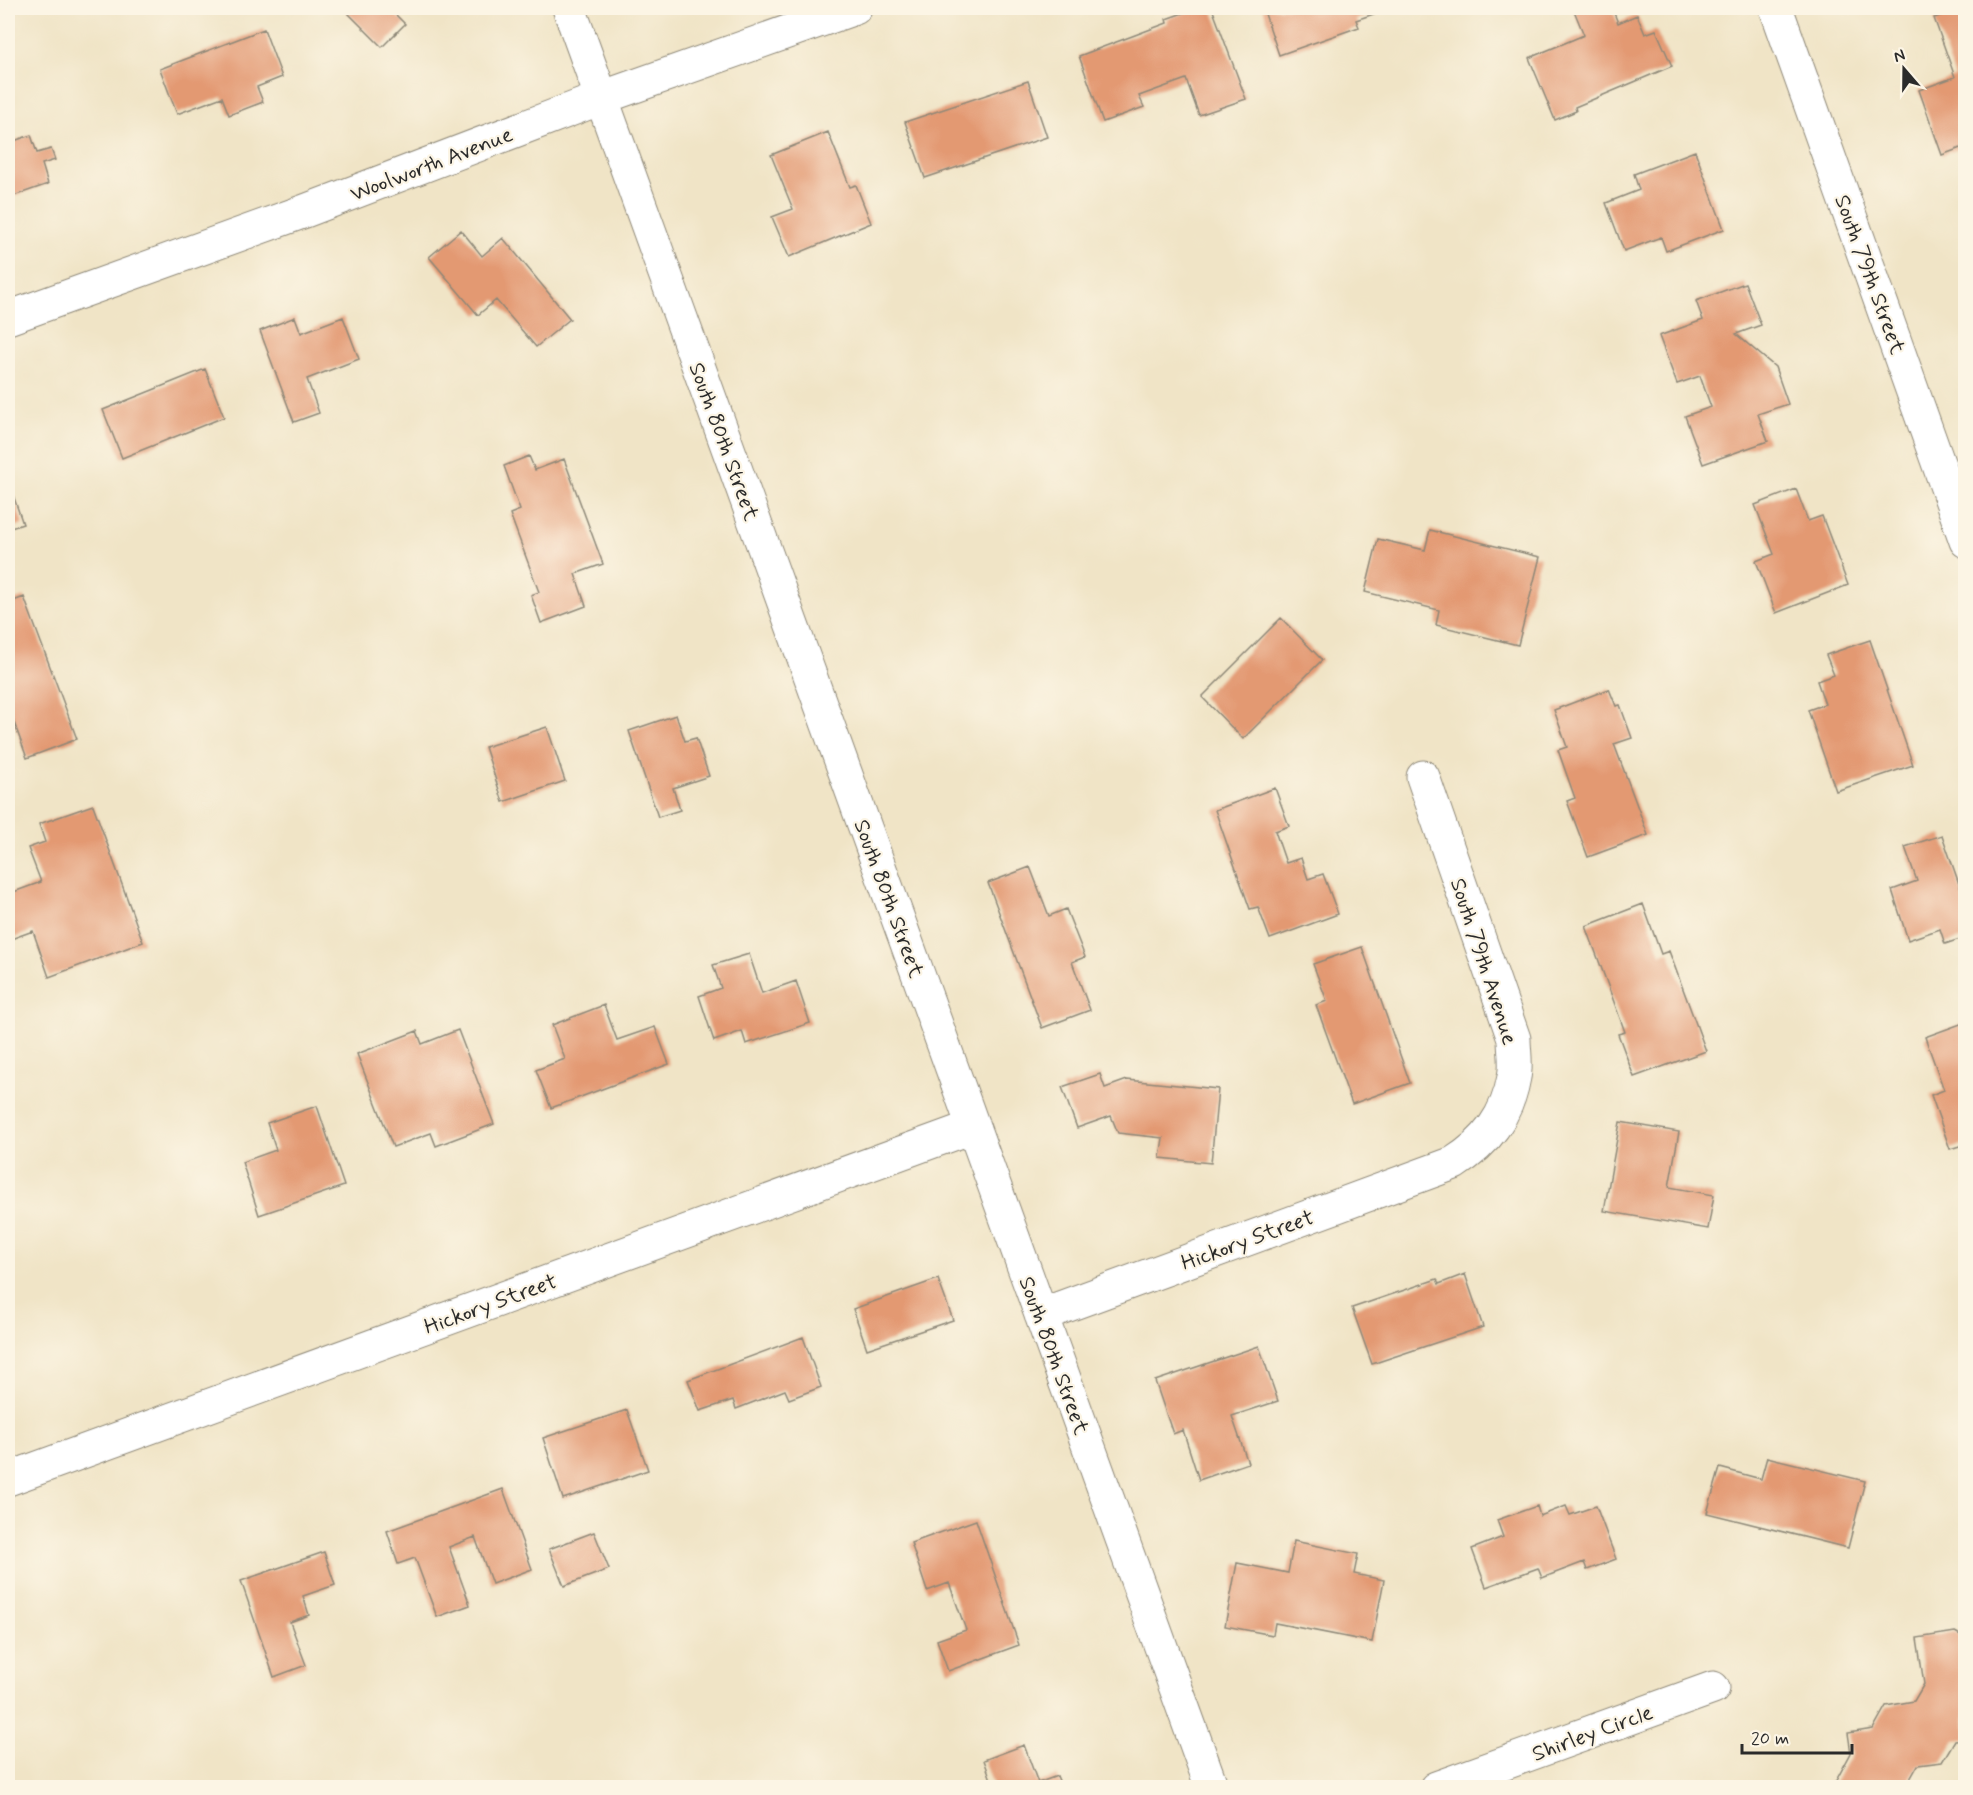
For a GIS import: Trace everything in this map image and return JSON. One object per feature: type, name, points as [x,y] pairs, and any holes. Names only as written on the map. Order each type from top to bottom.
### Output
[{"type":"street","name":"South 80th Street","points":[[569,8],[1212,1788]]},
{"type":"street","name":"Woolworth Avenue","points":[[8,318],[305,211],[602,98],[855,8]]},
{"type":"street","name":"South 79th Street","points":[[1776,8],[1965,541]]},
{"type":"street","name":"South 79th Avenue","points":[[1423,777],[1514,1039],[1515,1075],[1504,1110],[1491,1133],[1472,1152],[1454,1163]]},
{"type":"street","name":"Hickory Street","points":[[8,1479],[972,1127]]},
{"type":"street","name":"Hickory Street","points":[[1041,1315],[1454,1163]]},
{"type":"street","name":"Shirley Circle","points":[[1436,1788],[1713,1688]]},
{"type":"building","points":[[343,8],[402,8],[395,14],[405,24],[382,47]]},
{"type":"building","points":[[1197,8],[1212,8],[1246,99],[1199,115],[1186,79],[1139,96],[1144,107],[1103,122],[1079,56],[1167,23],[1166,19]]},
{"type":"building","points":[[1263,8],[1391,8],[1356,20],[1359,27],[1279,55]]},
{"type":"building","points":[[1573,8],[1612,8],[1618,23],[1637,15],[1645,34],[1656,30],[1672,66],[1575,107],[1576,111],[1555,120],[1529,58],[1584,35]]},
{"type":"building","points":[[1966,8],[1966,146],[1942,155],[1919,90],[1955,77],[1934,18]]},
{"type":"building","points":[[264,29],[282,77],[257,87],[263,102],[229,115],[222,97],[177,114],[160,69]]},
{"type":"building","points":[[1028,81],[1047,137],[925,178],[905,122]]},
{"type":"building","points":[[828,132],[850,187],[856,185],[871,223],[789,257],[772,217],[793,209],[771,155]]},
{"type":"building","points":[[31,135],[37,153],[51,149],[55,160],[42,164],[48,184],[8,198],[8,143]]},
{"type":"building","points":[[1695,151],[1724,229],[1666,251],[1661,237],[1624,251],[1606,203],[1639,190],[1634,174]]},
{"type":"building","points":[[461,230],[482,256],[503,238],[570,319],[536,347],[496,300],[478,315],[429,257]]},
{"type":"building","points":[[1745,283],[1761,325],[1736,334],[1775,367],[1788,404],[1758,414],[1768,441],[1703,464],[1685,416],[1711,407],[1700,376],[1677,384],[1659,336],[1703,320],[1696,301]]},
{"type":"building","points":[[295,317],[301,333],[343,317],[359,359],[307,379],[319,413],[294,422],[260,331]]},
{"type":"building","points":[[205,369],[224,417],[122,458],[103,410]]},
{"type":"building","points":[[529,456],[535,470],[564,459],[603,564],[575,574],[586,606],[541,623],[531,595],[539,592],[510,514],[520,510],[504,466]]},
{"type":"building","points":[[11,489],[23,524],[8,529],[8,491]]},
{"type":"building","points":[[1796,489],[1808,521],[1822,516],[1848,585],[1776,613],[1756,561],[1774,554],[1755,505]]},
{"type":"building","points":[[1430,530],[1540,557],[1518,645],[1436,625],[1439,610],[1365,592],[1378,539],[1425,550]]},
{"type":"building","points":[[24,597],[77,739],[27,758],[8,706],[8,603]]},
{"type":"building","points":[[1281,618],[1322,660],[1243,739],[1202,697]]},
{"type":"building","points":[[1870,640],[1913,765],[1836,791],[1808,710],[1825,704],[1817,681],[1834,675],[1826,655]]},
{"type":"building","points":[[1609,689],[1616,706],[1620,705],[1632,738],[1614,744],[1648,835],[1588,857],[1567,801],[1575,798],[1558,750],[1567,747],[1554,710]]},
{"type":"building","points":[[676,715],[685,741],[696,738],[709,776],[673,788],[680,810],[658,817],[629,731]]},
{"type":"building","points":[[547,727],[565,781],[503,802],[485,747]]},
{"type":"building","points":[[1275,788],[1289,826],[1275,831],[1286,863],[1301,858],[1308,879],[1323,874],[1338,914],[1270,939],[1258,907],[1250,909],[1215,810]]},
{"type":"building","points":[[93,805],[143,942],[49,977],[33,931],[11,939],[8,930],[8,894],[41,882],[28,848],[45,842],[39,824]]},
{"type":"building","points":[[1942,835],[1966,904],[1966,937],[1945,944],[1940,929],[1908,940],[1892,890],[1917,881],[1905,847]]},
{"type":"building","points":[[1030,867],[1049,916],[1066,909],[1085,957],[1072,962],[1090,1010],[1042,1028],[988,883]]},
{"type":"building","points":[[1643,904],[1661,954],[1669,951],[1706,1051],[1634,1077],[1618,1034],[1625,1032],[1586,926]]},
{"type":"building","points":[[1362,947],[1410,1083],[1352,1104],[1316,1005],[1327,1001],[1313,964]]},
{"type":"building","points":[[749,954],[762,993],[796,981],[810,1023],[746,1044],[742,1031],[714,1041],[699,996],[721,988],[713,965]]},
{"type":"building","points":[[604,1005],[617,1040],[655,1027],[669,1064],[551,1108],[536,1070],[565,1059],[552,1025]]},
{"type":"building","points":[[1966,1022],[1966,1144],[1950,1149],[1931,1095],[1944,1090],[1925,1037]]},
{"type":"building","points":[[458,1030],[494,1124],[436,1146],[431,1133],[393,1147],[357,1054],[417,1031],[422,1044]]},
{"type":"building","points":[[1100,1074],[1105,1088],[1127,1080],[1218,1089],[1211,1163],[1160,1158],[1163,1138],[1118,1133],[1111,1116],[1077,1128],[1062,1087]]},
{"type":"building","points":[[317,1106],[344,1186],[259,1215],[242,1162],[276,1150],[267,1123]]},
{"type":"building","points":[[1620,1122],[1679,1132],[1669,1187],[1714,1195],[1708,1229],[1604,1211]]},
{"type":"building","points":[[1465,1274],[1483,1327],[1372,1364],[1352,1308],[1437,1279],[1439,1284]]},
{"type":"building","points":[[938,1279],[953,1320],[867,1349],[853,1309]]},
{"type":"building","points":[[803,1337],[821,1387],[789,1399],[785,1390],[736,1409],[733,1400],[700,1411],[688,1380]]},
{"type":"building","points":[[1259,1346],[1278,1401],[1232,1416],[1248,1463],[1199,1480],[1183,1430],[1173,1434],[1155,1381]]},
{"type":"building","points":[[627,1410],[648,1470],[563,1499],[543,1438]]},
{"type":"building","points":[[1767,1457],[1865,1481],[1848,1548],[1707,1513],[1720,1468],[1761,1479]]},
{"type":"building","points":[[503,1489],[532,1569],[492,1584],[475,1537],[449,1547],[470,1605],[437,1617],[415,1558],[398,1564],[387,1531]]},
{"type":"building","points":[[1537,1506],[1540,1516],[1566,1506],[1570,1515],[1596,1506],[1616,1559],[1587,1570],[1584,1562],[1542,1578],[1538,1568],[1486,1587],[1472,1549],[1503,1537],[1497,1520]]},
{"type":"building","points":[[976,1520],[1019,1645],[948,1671],[937,1640],[966,1630],[949,1583],[927,1591],[911,1543]]},
{"type":"building","points":[[594,1532],[609,1569],[564,1586],[549,1549]]},
{"type":"building","points":[[1294,1541],[1358,1554],[1354,1574],[1384,1580],[1372,1642],[1275,1623],[1273,1635],[1225,1626],[1237,1563],[1288,1573]]},
{"type":"building","points":[[324,1552],[335,1585],[303,1596],[309,1615],[290,1622],[306,1665],[274,1677],[241,1581]]},
{"type":"building","points":[[1955,1632],[1966,1638],[1966,1739],[1955,1740],[1942,1762],[1918,1765],[1905,1788],[1832,1788],[1851,1753],[1848,1733],[1873,1729],[1886,1706],[1914,1701],[1924,1684],[1917,1638]]},
{"type":"building","points":[[1024,1745],[1038,1783],[1057,1776],[1062,1788],[994,1788],[984,1760]]}]
